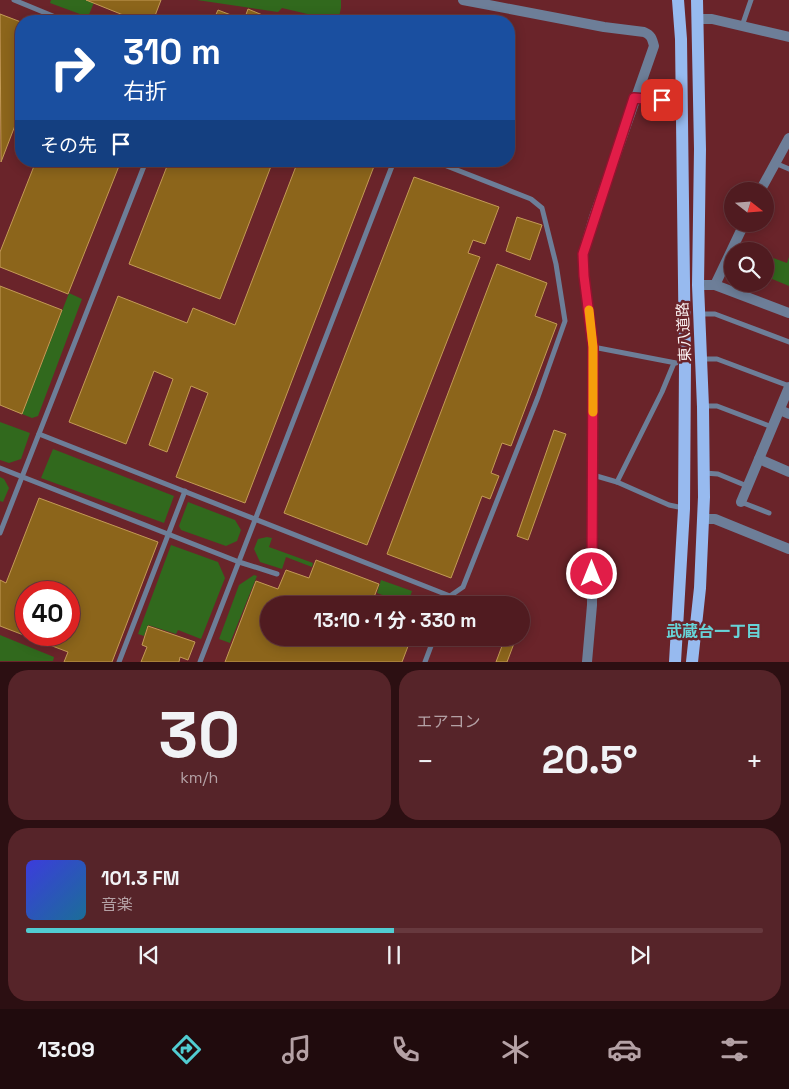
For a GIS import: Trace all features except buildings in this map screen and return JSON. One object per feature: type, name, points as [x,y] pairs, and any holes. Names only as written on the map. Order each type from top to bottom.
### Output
[{"type":"main road","name":"東八道路","points":[[675,662],[684,508],[680,363],[682,101],[678,0]]},
{"type":"main road","name":"東八道路","points":[[681,39],[686,18],[685,0]]},
{"type":"main road","name":"東八道路","points":[[692,662],[700,588],[704,474],[698,284],[700,149],[697,0]]},
{"type":"main road","points":[[684,481],[689,489],[694,488],[697,484],[697,438],[701,407]]},
{"type":"main road","points":[[676,641],[687,589],[691,540],[695,538],[700,541],[702,546]]},
{"type":"street","points":[[463,0],[511,7],[648,34],[652,38],[654,46],[634,98],[583,254],[593,347],[592,605],[587,662]]},
{"type":"street","points":[[698,19],[712,19],[789,37]]},
{"type":"street","points":[[634,98],[682,101]]},
{"type":"street","points":[[764,182],[789,138]]},
{"type":"street","points":[[714,285],[740,232]]},
{"type":"street","points":[[698,284],[714,285],[789,313]]},
{"type":"street","points":[[741,502],[772,427],[784,412],[789,387]]},
{"type":"street","points":[[759,459],[789,472]]},
{"type":"street","points":[[703,519],[715,519],[789,549]]},
{"type":"lane","points":[[14,0],[50,15]]},
{"type":"lane","points":[[742,26],[751,0]]},
{"type":"lane","points":[[774,163],[789,169]]},
{"type":"lane","points":[[0,533],[144,167]]},
{"type":"lane","points":[[200,662],[392,167]]},
{"type":"lane","points":[[38,434],[450,596],[463,587],[538,397],[565,321],[556,264],[542,208],[531,199],[449,167]]},
{"type":"lane","points":[[699,314],[715,314],[789,342]]},
{"type":"lane","points":[[593,347],[680,363],[662,392],[617,482]]},
{"type":"lane","points":[[701,359],[717,359],[789,387]]},
{"type":"lane","points":[[701,407],[717,406],[772,427]]},
{"type":"lane","points":[[0,468],[239,562],[276,574]]},
{"type":"lane","points":[[704,474],[718,474],[748,486]]},
{"type":"lane","points":[[593,475],[617,482],[669,505],[684,508]]},
{"type":"lane","points":[[119,662],[185,491]]},
{"type":"lane","points":[[741,502],[769,513]]},
{"type":"lane","points":[[425,662],[431,646]]},
{"type":"green space","points":[[51,0],[95,0],[89,15],[83,15],[50,3]]},
{"type":"green space","points":[[197,0],[341,0],[339,15],[312,15],[282,8],[278,12]]},
{"type":"green space","points":[[789,257],[789,286],[774,280],[774,258],[787,263]]},
{"type":"green space","points":[[69,293],[82,299],[38,416],[32,418],[22,414]]},
{"type":"green space","points":[[0,422],[30,433],[21,459],[9,463],[0,460]]},
{"type":"green space","points":[[53,449],[174,496],[164,523],[41,478]]},
{"type":"green space","points":[[0,477],[4,479],[9,488],[3,502],[0,501]]},
{"type":"green space","points":[[188,502],[235,520],[241,530],[237,541],[226,546],[181,530],[179,526]]},
{"type":"green space","points":[[272,538],[269,547],[313,563],[312,567],[286,557],[282,569],[260,562],[254,549],[258,539]]},
{"type":"green space","points":[[171,545],[218,562],[225,578],[201,639],[178,630],[176,634],[148,625],[144,636],[138,634]]},
{"type":"green space","points":[[254,575],[257,576],[230,643],[219,639],[239,585]]},
{"type":"green space","points":[[381,580],[412,591],[410,596],[385,596],[377,593]]},
{"type":"green space","points":[[0,635],[15,641],[15,646],[27,646],[54,657],[53,661],[0,661]]},
{"type":"slow traffic","points":[[589,310],[593,347],[593,412]]},
{"type":"district","name":"武蔵台一丁目","points":[[714,631]]},
{"type":"route","points":[[592,574],[593,347],[583,254],[634,98],[662,100]]}]
